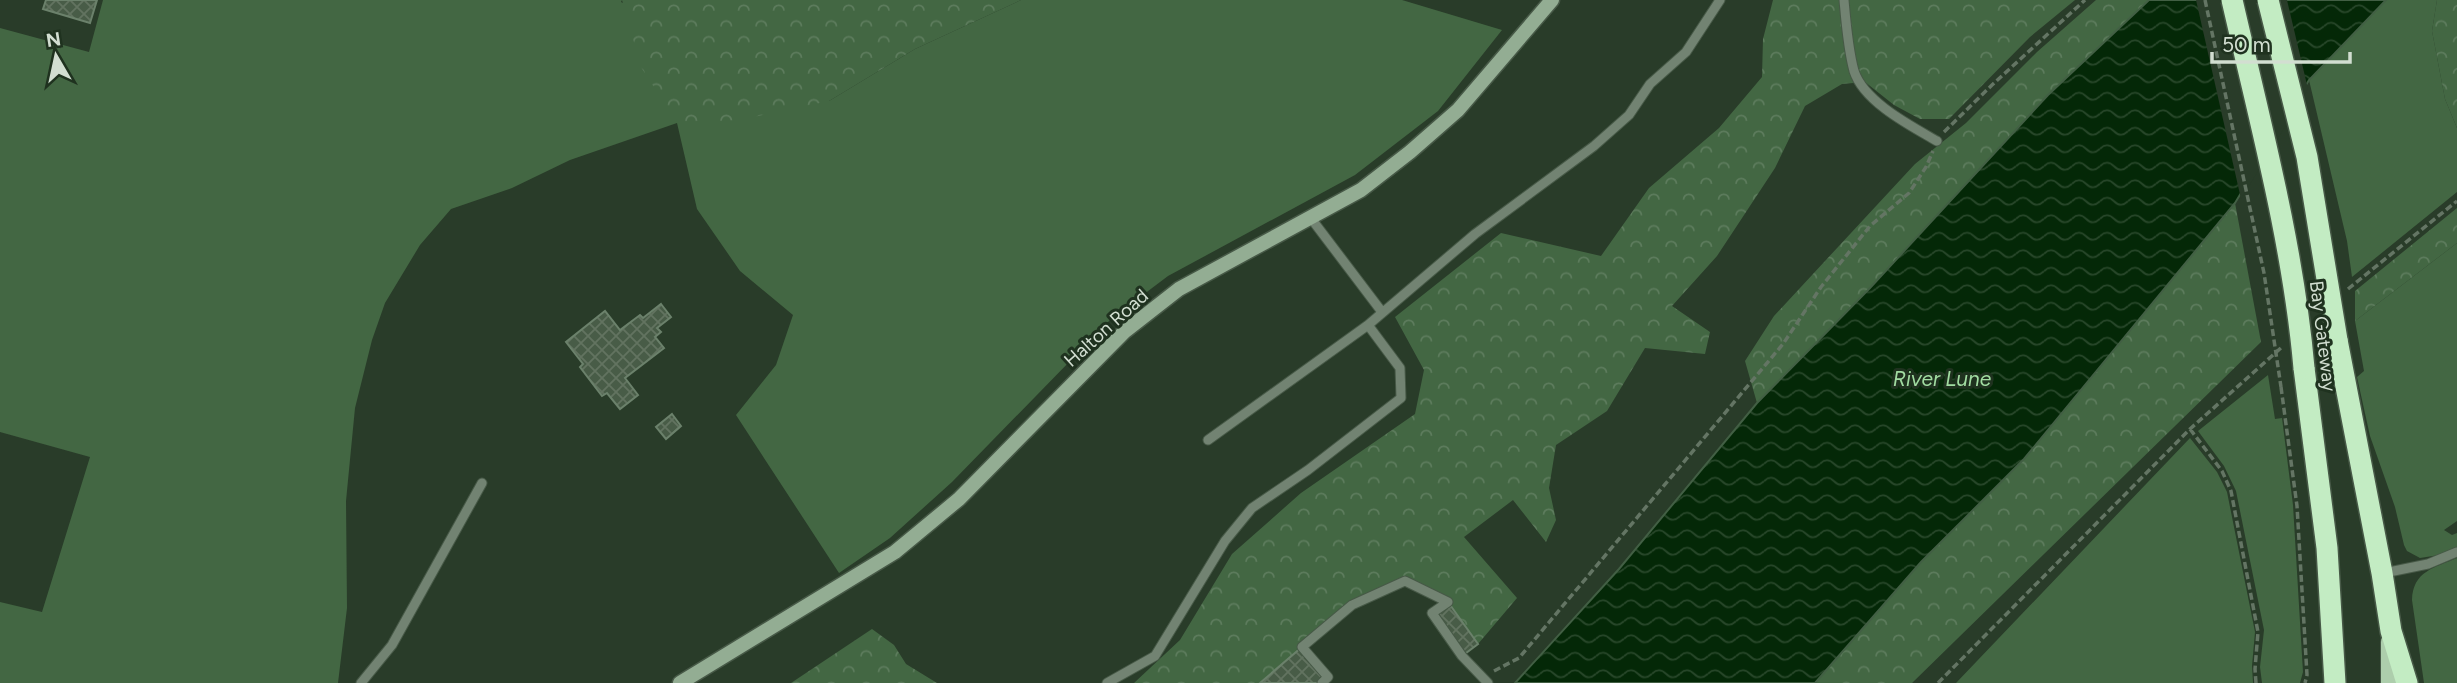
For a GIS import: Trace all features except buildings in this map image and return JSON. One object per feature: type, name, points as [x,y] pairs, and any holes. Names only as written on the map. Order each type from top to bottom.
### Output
[{"type":"highway","name":"Bay Gateway","points":[[2232,0],[2274,183],[2298,309],[2327,548],[2333,679]]},
{"type":"highway","name":"Bay Gateway","points":[[2268,0],[2307,157],[2337,340],[2382,573],[2390,631],[2407,683]]},
{"type":"main road","points":[[2390,631],[2390,683]]},
{"type":"street","name":"Halton Road","points":[[680,683],[895,552],[959,499],[1124,332],[1180,289],[1361,190],[1410,152],[1448,118],[1552,0]]},
{"type":"lane","points":[[1209,440],[1368,325],[1475,234],[1594,146],[1629,115],[1650,84],[1686,52],[1720,0]]},
{"type":"lane","points":[[1844,0],[1855,72],[1866,92],[1906,123],[1937,141]]},
{"type":"lane","points":[[1310,217],[1382,312]]},
{"type":"lane","points":[[1107,683],[1155,656],[1225,541],[1252,508],[1337,448],[1401,398],[1400,368],[1368,325]]},
{"type":"lane","points":[[361,683],[392,645],[482,483]]},
{"type":"lane","points":[[2382,573],[2428,564],[2457,552]]},
{"type":"lane","points":[[1322,683],[1328,677],[1302,647],[1352,605],[1405,581],[1448,602],[1432,613],[1462,656],[1486,680]]},
{"type":"path","points":[[1486,680],[1500,666],[1520,658],[1783,344],[1821,287],[1870,226],[1909,193],[1926,167],[1937,141],[1952,122],[2085,0]]},
{"type":"path","points":[[2204,0],[2264,273],[2281,387],[2297,506],[2307,675],[2305,683]]},
{"type":"path","points":[[1938,683],[2190,429],[2222,471],[2231,491],[2258,632],[2256,683]]},
{"type":"green space","points":[[103,0],[622,0],[621,2],[829,101],[915,49],[1021,0],[1402,0],[1502,30],[1438,111],[1355,175],[1168,276],[1111,319],[952,482],[890,538],[839,573],[736,415],[776,365],[793,315],[740,271],[697,209],[677,123],[570,160],[512,188],[451,209],[420,245],[385,303],[372,340],[355,408],[346,501],[347,608],[338,683],[0,683],[0,602],[42,612],[90,457],[0,432],[0,28],[89,52]]},
{"type":"green space","points":[[622,0],[1021,0],[915,49],[829,101],[739,120],[677,123],[641,67]]},
{"type":"green space","points":[[1773,0],[2075,0],[2030,37],[1949,119],[1920,119],[1894,105],[1865,82],[1842,84],[1805,106],[1775,168],[1717,256],[1672,306],[1710,332],[1705,354],[1645,348],[1607,411],[1556,445],[1549,488],[1556,520],[1546,542],[1513,500],[1464,537],[1517,598],[1478,644],[1448,602],[1405,581],[1352,605],[1260,683],[1134,683],[1180,640],[1232,554],[1301,493],[1415,414],[1424,370],[1395,317],[1501,233],[1601,256],[1649,188],[1719,128],[1762,77],[1763,39]]},
{"type":"green space","points":[[2096,0],[2149,0],[2048,95],[1870,288],[1757,403],[1745,361],[1774,316],[1915,164],[1966,123],[2037,52]]},
{"type":"green space","points":[[2386,0],[2437,0],[2432,31],[2445,99],[2457,128],[2457,192],[2352,277],[2347,241],[2309,80]]},
{"type":"green space","points":[[2437,0],[2457,0],[2457,128],[2445,99],[2432,31]]},
{"type":"green space","points":[[2235,203],[2261,342],[1912,683],[1815,683],[1921,562],[2024,459]]},
{"type":"green space","points":[[2457,208],[2457,243],[2355,321],[2355,291]]},
{"type":"green space","points":[[2457,243],[2457,521],[2444,530],[2452,535],[2457,533],[2457,547],[2439,555],[2420,558],[2407,551],[2404,545],[2395,507],[2370,436],[2357,377],[2364,371],[2355,321]]},
{"type":"green space","points":[[2268,375],[2275,419],[2282,418],[2293,505],[2303,672],[2300,683],[2262,683],[2260,667],[2264,630],[2236,491],[2224,466],[2198,431]]},
{"type":"green space","points":[[2190,438],[2217,472],[2227,492],[2255,632],[2253,683],[1956,683]]},
{"type":"green space","points":[[2457,558],[2457,683],[2424,683],[2412,600],[2413,590],[2426,572]]},
{"type":"green space","points":[[872,629],[894,645],[906,664],[937,683],[791,683]]},
{"type":"water","name":"River Lune","points":[[2149,0],[2386,0],[2309,80],[2235,203],[2024,459],[1921,562],[1815,683],[1515,683],[1619,569],[1757,403],[1870,288],[2048,95]]},
{"type":"pier","points":[[2196,0],[2287,0],[2308,89],[2241,199]]}]
